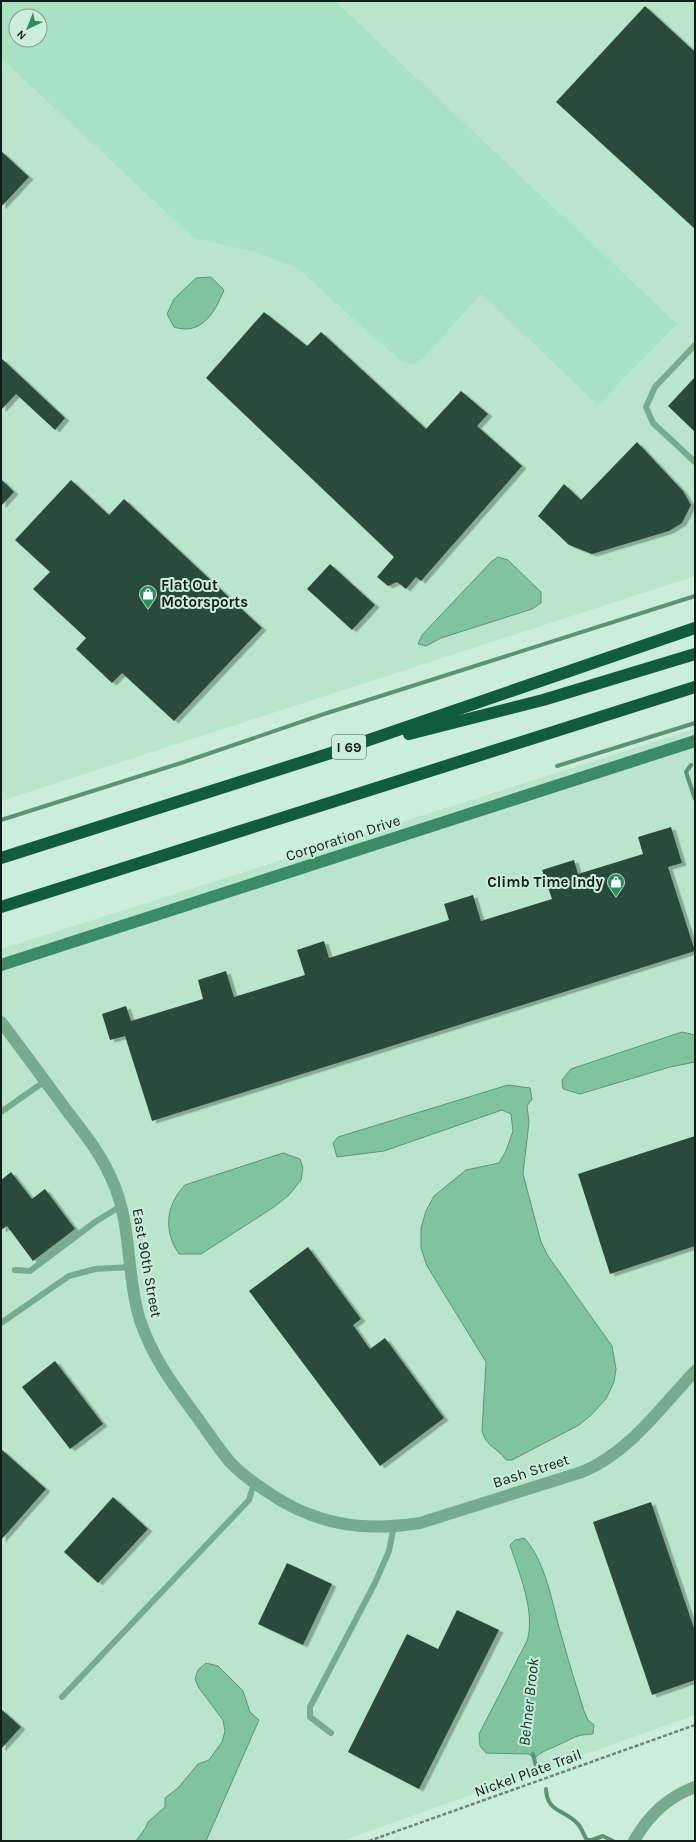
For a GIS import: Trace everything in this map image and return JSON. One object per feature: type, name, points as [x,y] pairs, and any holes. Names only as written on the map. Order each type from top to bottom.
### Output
[{"type":"highway","name":"I 69","points":[[1,858],[331,753],[695,628]]},
{"type":"highway","points":[[331,753],[543,700],[695,654]]},
{"type":"highway","points":[[1,907],[695,687]]},
{"type":"street","name":"Corporation Drive","points":[[1,964],[695,742]]},
{"type":"street","name":"East 90th Street","points":[[1,1022],[96,1150],[112,1180],[121,1206],[139,1315],[150,1346],[162,1369],[229,1461],[254,1483],[286,1505],[316,1517],[342,1524]]},
{"type":"street","name":"Bash Street","points":[[342,1524],[368,1527],[420,1523],[592,1467],[613,1455],[627,1443],[695,1371]]},
{"type":"street","points":[[634,1841],[645,1823],[658,1810],[676,1796],[695,1787]]},
{"type":"lane","points":[[695,345],[655,387],[646,407],[654,423],[695,462]]},
{"type":"lane","points":[[1,1112],[45,1081]]},
{"type":"lane","points":[[15,1270],[30,1271],[96,1222],[121,1206]]},
{"type":"lane","points":[[1,1323],[69,1276],[95,1269],[131,1267]]},
{"type":"lane","points":[[62,1697],[249,1500],[254,1483]]},
{"type":"lane","points":[[331,1733],[310,1717],[310,1707],[375,1583],[389,1551],[394,1526]]},
{"type":"path","name":"Nickel Plate Trail","points":[[368,1841],[695,1725]]},
{"type":"shaded area","points":[[1,1],[695,1],[695,576],[1,801]]},
{"type":"shaded area","points":[[1,1],[335,1],[677,324],[598,405],[481,294],[425,356],[414,364],[402,362],[297,268],[255,252],[194,238],[1,58]]},
{"type":"shaded area","points":[[695,729],[695,1715],[342,1841],[1,1841],[1,949]]},
{"type":"water","points":[[211,277],[224,290],[211,314],[206,320],[192,328],[184,329],[174,327],[167,314],[174,299],[196,278]]},
{"type":"water","points":[[498,557],[508,560],[541,592],[541,603],[532,609],[441,638],[426,646],[418,644],[422,635],[492,561]]},
{"type":"water","points":[[682,1032],[695,1035],[695,1062],[670,1067],[580,1094],[563,1089],[562,1080],[571,1069]]},
{"type":"water","points":[[508,1085],[530,1088],[532,1099],[527,1106],[529,1122],[523,1174],[541,1242],[548,1256],[612,1346],[616,1369],[614,1382],[606,1399],[590,1416],[579,1425],[512,1460],[506,1460],[489,1444],[484,1437],[482,1431],[486,1362],[427,1266],[421,1248],[421,1228],[426,1211],[434,1196],[466,1170],[499,1163],[506,1151],[513,1131],[511,1114],[502,1110],[384,1151],[337,1157],[333,1143],[338,1137]]},
{"type":"water","points":[[283,1153],[300,1159],[303,1168],[301,1180],[289,1195],[274,1207],[201,1254],[179,1254],[171,1236],[169,1218],[174,1201],[185,1185]]},
{"type":"water","points":[[524,1538],[532,1547],[543,1571],[584,1711],[588,1720],[594,1725],[593,1734],[574,1737],[542,1752],[534,1759],[529,1754],[486,1753],[480,1746],[479,1734],[527,1641],[529,1630],[528,1605],[522,1580],[510,1545],[515,1540]]},
{"type":"water","points":[[206,1663],[218,1666],[243,1691],[250,1712],[259,1720],[206,1841],[136,1841],[148,1822],[165,1807],[165,1798],[178,1788],[198,1764],[209,1760],[222,1742],[225,1731],[223,1720],[199,1688],[195,1679],[198,1670]]},
{"type":"building","points":[[645,6],[695,52],[695,229],[556,102]]},
{"type":"building","points":[[1,151],[29,177],[1,207]]},
{"type":"building","points":[[264,312],[307,346],[321,332],[426,429],[461,391],[488,414],[477,426],[522,466],[421,581],[416,577],[406,589],[397,582],[388,586],[377,577],[394,557],[206,378]]},
{"type":"building","points":[[1,358],[65,418],[55,430],[16,394],[1,410]]},
{"type":"building","points":[[695,377],[695,432],[668,406]]},
{"type":"building","points":[[637,442],[683,491],[691,505],[682,523],[669,531],[592,554],[569,545],[538,516],[564,484],[581,500]]},
{"type":"building","points":[[1,479],[14,492],[1,506]]},
{"type":"building","name":"Flat Out Motorsports","points":[[71,480],[109,515],[124,499],[262,628],[174,721],[122,673],[112,683],[76,649],[86,638],[33,589],[50,572],[15,540]]},
{"type":"building","points":[[330,564],[375,605],[352,630],[307,589]]},
{"type":"building","points":[[671,827],[682,863],[668,867],[695,951],[152,1121],[125,1036],[110,1040],[102,1014],[126,1006],[131,1021],[203,999],[198,980],[226,971],[234,997],[305,975],[297,950],[324,941],[329,958],[449,920],[444,904],[473,895],[481,921],[552,899],[542,870],[574,860],[578,874],[643,854],[638,837]]},
{"type":"building","points":[[695,1136],[695,1246],[610,1274],[578,1174]]},
{"type":"building","points":[[11,1172],[32,1199],[45,1189],[75,1229],[33,1261],[7,1226],[1,1230],[1,1180]]},
{"type":"building","points":[[308,1247],[361,1319],[353,1325],[370,1349],[385,1338],[444,1418],[380,1466],[249,1291]]},
{"type":"building","points":[[55,1361],[103,1424],[70,1449],[22,1387]]},
{"type":"building","points":[[1,1449],[46,1489],[1,1540]]},
{"type":"building","points":[[113,1497],[148,1529],[98,1583],[64,1552]]},
{"type":"building","points":[[651,1502],[695,1631],[695,1680],[652,1695],[593,1522]]},
{"type":"building","points":[[287,1563],[332,1584],[303,1645],[258,1624]]},
{"type":"building","points":[[457,1610],[499,1630],[419,1789],[348,1752],[407,1634],[438,1649]]},
{"type":"building","points":[[1,1709],[21,1727],[1,1749]]},
{"type":"waterway","points":[[1,820],[184,762],[324,714],[695,596]]},
{"type":"waterway","points":[[557,766],[695,723]]},
{"type":"waterway","points":[[691,765],[686,772],[695,799]]},
{"type":"waterway","name":"Behner Brook","points":[[533,1754],[538,1774]]},
{"type":"waterway","name":"Behner Brook","points":[[546,1789],[549,1802],[572,1818],[580,1827],[587,1840],[592,1840],[603,1836],[613,1841]]},
{"type":"place","name":"Flat Out Motorsports","points":[[148,609]]},
{"type":"place","name":"Climb Time Indy","points":[[616,897]]}]
